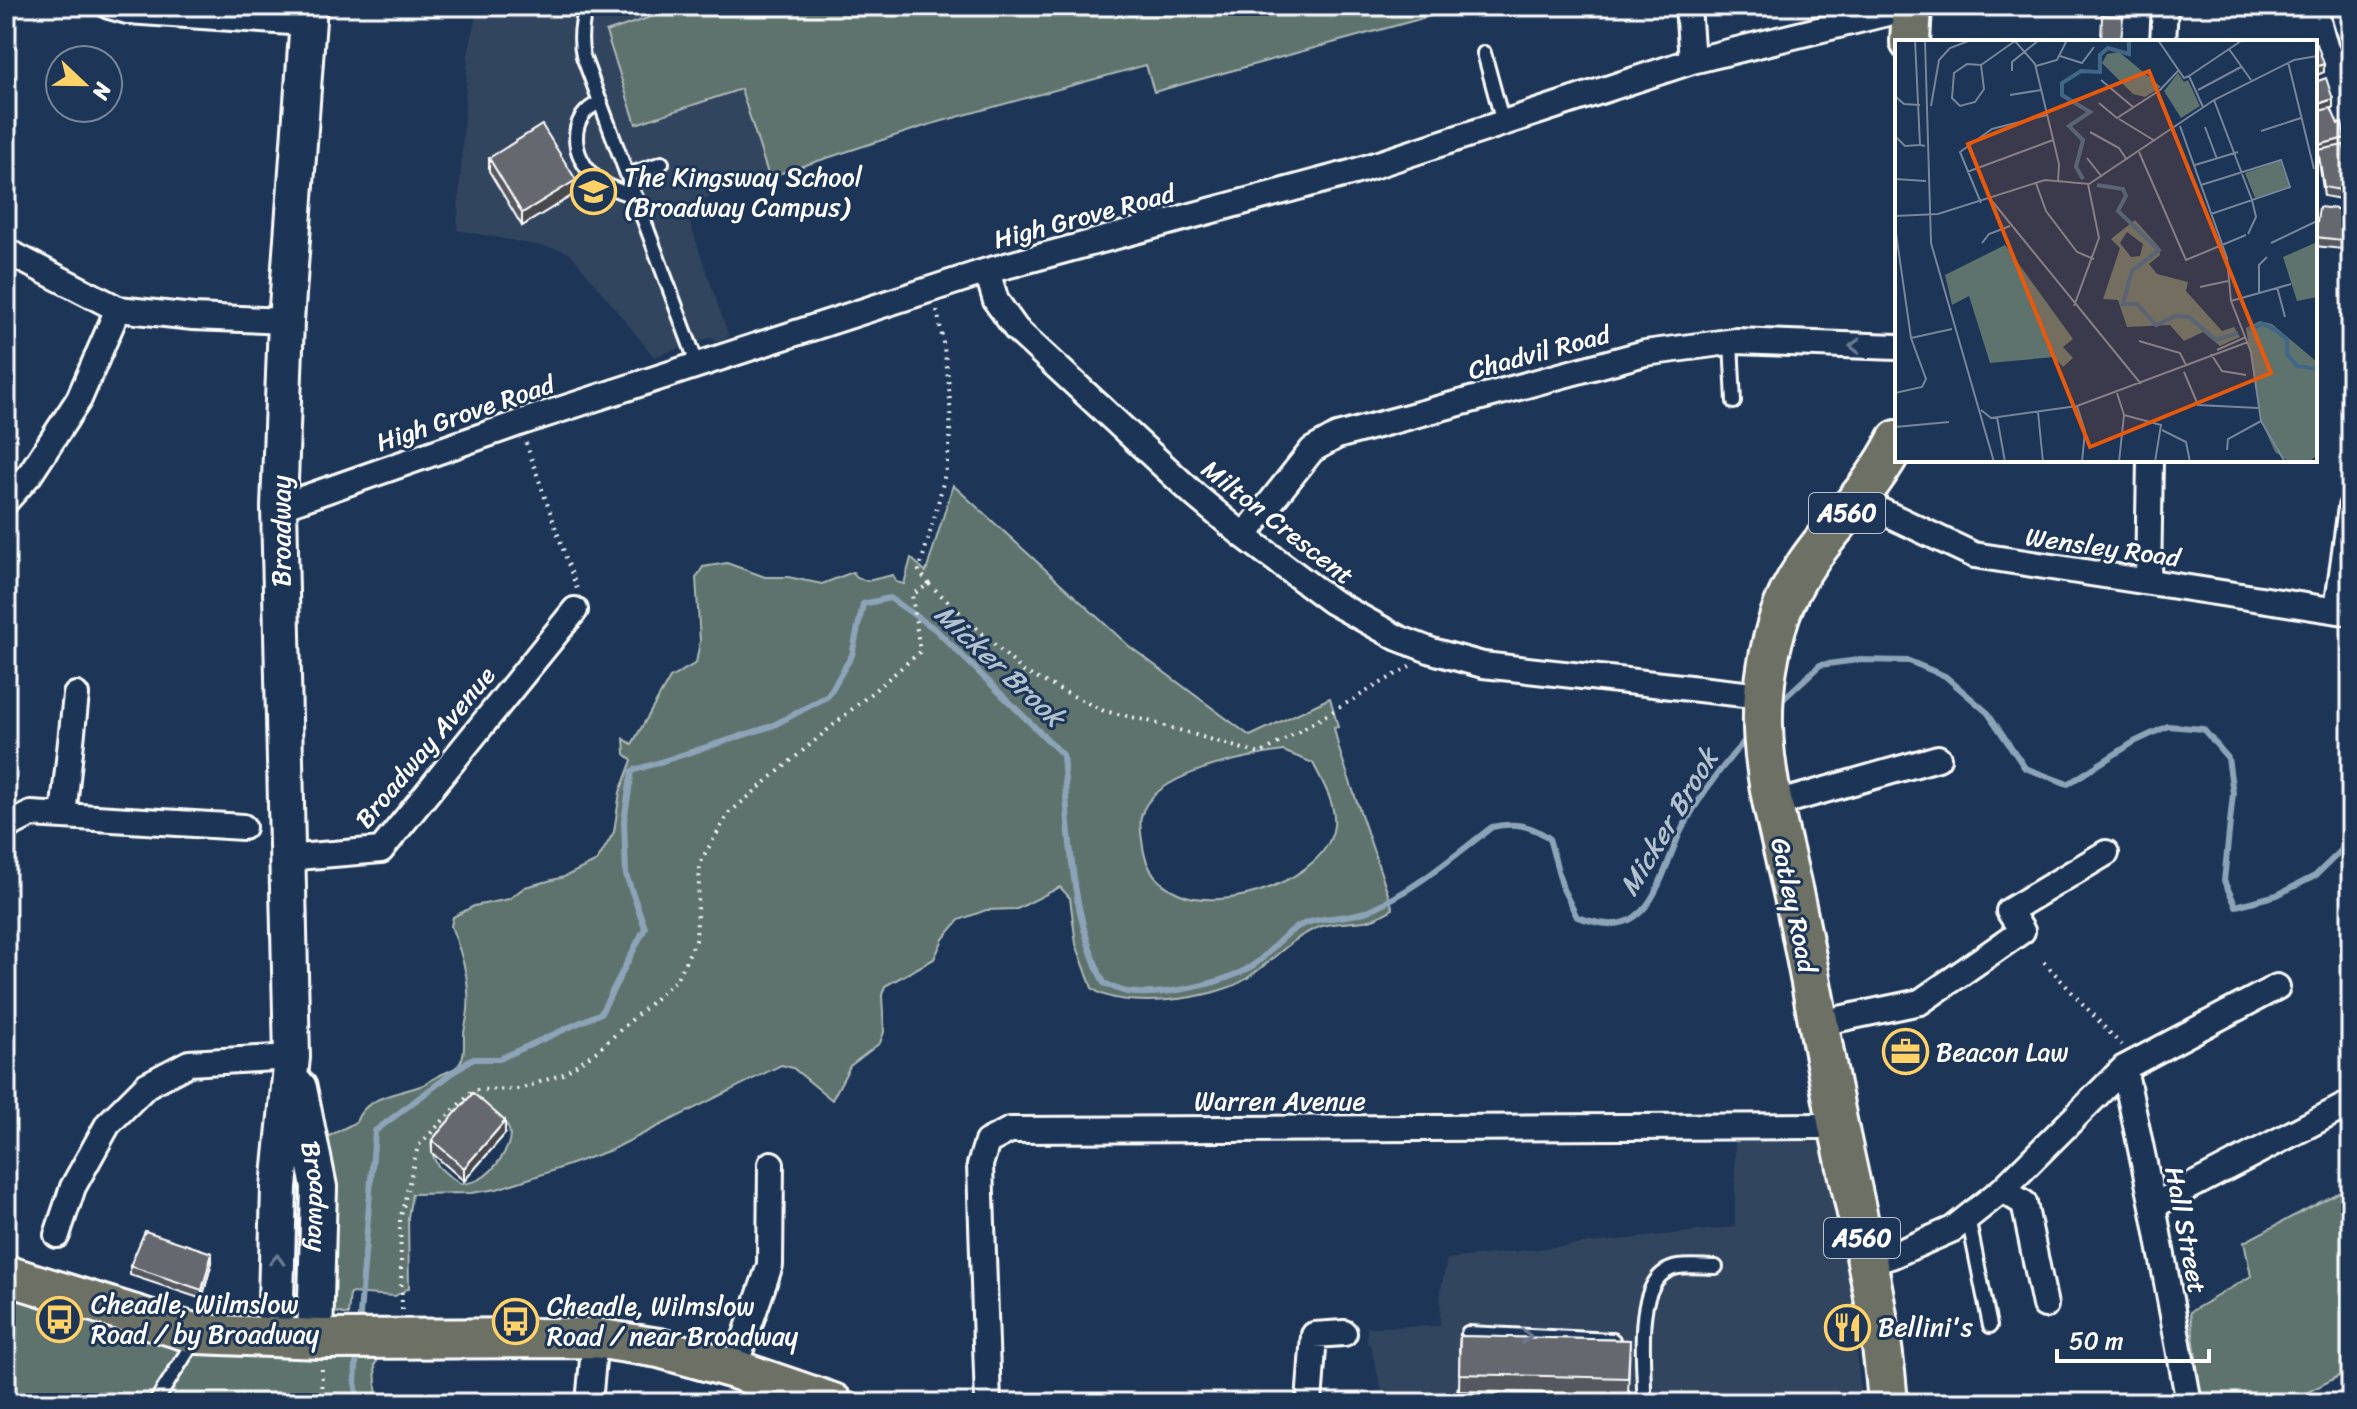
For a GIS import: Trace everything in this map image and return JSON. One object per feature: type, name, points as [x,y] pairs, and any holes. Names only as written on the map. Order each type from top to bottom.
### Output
[{"type":"main road","name":"Gatley Road","points":[[1888,1403],[1884,1351],[1868,1263],[1764,764],[1762,701],[1772,642],[1793,583],[1807,561],[1858,500],[1895,444]]},
{"type":"main road","points":[[6,1275],[197,1334],[324,1339],[595,1338],[659,1348],[734,1369],[833,1403]]},
{"type":"street","points":[[109,6],[140,12],[307,14]]},
{"type":"street","points":[[1688,6],[1692,61]]},
{"type":"street","points":[[2163,40],[2165,6]]},
{"type":"street","points":[[2342,6],[2351,39]]},
{"type":"street","name":"Broadway","points":[[275,1338],[279,1187],[292,1057],[279,507],[286,321],[307,14]]},
{"type":"street","name":"High Grove Road","points":[[279,507],[519,423],[987,271],[1354,172],[1692,61],[1911,18]]},
{"type":"street","points":[[6,251],[118,309],[193,317],[286,321]]},
{"type":"street","name":"Milton Crescent","points":[[987,271],[996,301],[1016,329],[1196,496],[1331,601],[1399,638],[1483,665],[1762,701]]},
{"type":"street","points":[[6,501],[30,474],[79,399],[118,309]]},
{"type":"street","name":"Chadvil Road","points":[[1244,536],[1312,450],[1337,436],[1645,353],[1731,342],[1895,347]]},
{"type":"street","points":[[2148,581],[2150,462]]},
{"type":"street","name":"Wensley Road","points":[[1858,500],[1974,555],[2344,612]]},
{"type":"street","points":[[2344,612],[2351,507]]},
{"type":"street","name":"Broadway Avenue","points":[[285,858],[381,850],[575,610]]},
{"type":"street","points":[[63,816],[76,695]]},
{"type":"street","points":[[1772,805],[1938,758]]},
{"type":"street","points":[[6,827],[31,814],[243,827]]},
{"type":"street","points":[[1820,1023],[1920,1002],[2022,931],[2009,911],[2106,853]]},
{"type":"street","points":[[1868,1263],[1953,1229],[2002,1190],[2124,1070],[2277,987]]},
{"type":"street","points":[[57,1235],[73,1187],[108,1124],[147,1085],[189,1063],[292,1057]]},
{"type":"street","name":"Broadway","points":[[292,1057],[319,1187],[324,1339]]},
{"type":"street","name":"Hall Street","points":[[2124,1070],[2153,1206],[2189,1403]]},
{"type":"street","points":[[2153,1206],[2351,1103]]},
{"type":"street","name":"Warren Avenue","points":[[988,1403],[980,1165],[987,1142],[1010,1130],[1838,1126]]},
{"type":"street","points":[[734,1369],[770,1265],[771,1164]]},
{"type":"street","points":[[2002,1190],[2024,1203],[2045,1305]]},
{"type":"street","points":[[1309,1403],[1314,1335],[1344,1333]]},
{"type":"street","points":[[589,1403],[595,1338]]},
{"type":"lane","points":[[587,6],[580,43],[698,366]]},
{"type":"lane","points":[[1484,53],[1503,123]]},
{"type":"lane","points":[[601,102],[581,115],[575,144],[582,162],[595,178],[610,188],[636,197]]},
{"type":"lane","points":[[628,175],[662,163]]},
{"type":"lane","points":[[1731,342],[1734,402]]},
{"type":"lane","points":[[1968,1217],[1990,1326]]},
{"type":"lane","points":[[1644,1403],[1643,1326],[1649,1290],[1656,1278],[1676,1267],[1716,1267]]},
{"type":"lane","points":[[1467,1353],[1468,1333],[1624,1340],[1623,1348]]},
{"type":"lane","points":[[155,1403],[197,1334]]},
{"type":"path","points":[[932,288],[944,345],[950,436],[919,571],[929,584],[1024,672],[1104,711],[1260,754],[1399,674],[1432,651]]},
{"type":"path","points":[[519,423],[579,596],[575,610]]},
{"type":"path","points":[[398,1339],[400,1220],[418,1146],[473,1090],[520,1089],[563,1074],[597,1051],[676,980],[696,940],[700,862],[729,813],[920,652],[912,595],[929,584]]},
{"type":"path","points":[[2044,962],[2124,1070]]},
{"type":"path","points":[[321,1403],[324,1339]]},
{"type":"shaded area","name":"The Kingsway School (Broadway Campus)","points":[[478,6],[1123,6],[928,125],[684,206],[729,337],[717,341],[712,337],[654,357],[571,254],[457,230],[468,54]]},
{"type":"shaded area","points":[[1735,1139],[1825,1143],[1851,1270],[1861,1403],[1385,1403],[1370,1345],[1367,1344],[1367,1327],[1440,1326],[1441,1289],[1447,1259],[1735,1227]]},
{"type":"green space","points":[[684,6],[1467,6],[1154,92],[1146,65],[928,125],[769,177],[741,89],[636,124],[606,32]]},
{"type":"green space","points":[[953,485],[1129,646],[1250,736],[1330,698],[1338,727],[1334,728],[1339,749],[1393,909],[1368,920],[1327,925],[1311,931],[1232,986],[1192,997],[1145,1001],[1123,1000],[1092,988],[1076,944],[1070,898],[1060,887],[1017,909],[986,910],[959,920],[943,939],[934,959],[885,986],[882,995],[884,1032],[880,1043],[850,1066],[832,1100],[793,1068],[781,1065],[611,1150],[546,1173],[497,1189],[471,1193],[412,1194],[408,1217],[409,1288],[395,1296],[350,1293],[348,1315],[335,1312],[332,1308],[323,1139],[356,1122],[367,1106],[375,1101],[423,1085],[460,1063],[468,1014],[468,989],[464,963],[451,926],[453,917],[474,906],[509,899],[525,887],[564,877],[597,861],[614,832],[620,792],[632,760],[625,754],[624,739],[632,744],[670,678],[696,663],[700,641],[696,578],[703,567],[727,563],[765,577],[788,577],[822,584],[853,572],[857,578],[867,581],[893,575],[896,582],[904,584],[911,558],[926,572]],"holes":[[[1283,751],[1313,763],[1333,809],[1334,825],[1327,845],[1313,862],[1270,888],[1220,899],[1178,893],[1159,880],[1147,862],[1141,836],[1141,817],[1148,801],[1162,789],[1202,769]],[[481,1104],[504,1122],[510,1136],[501,1158],[485,1176],[461,1184],[439,1167],[433,1157],[431,1142],[452,1118]]]},
{"type":"green space","points":[[2351,1186],[2351,1370],[2287,1403],[2202,1403],[2190,1312],[2251,1276],[2244,1242]]},
{"type":"green space","points":[[6,1275],[198,1334],[394,1339],[375,1364],[377,1403],[6,1403]]},
{"type":"building","points":[[2102,15],[2123,16],[2121,40],[2101,40]]},
{"type":"building","points":[[2317,44],[2324,64],[2317,66]]},
{"type":"building","points":[[2326,78],[2333,99],[2317,104],[2317,81]]},
{"type":"building","points":[[2331,108],[2338,124],[2342,123],[2345,138],[2317,145],[2317,112]]},
{"type":"building","points":[[542,125],[576,180],[522,213],[489,158]]},
{"type":"building","points":[[2344,145],[2351,192],[2324,187],[2318,150]]},
{"type":"building","points":[[2319,207],[2346,210],[2342,240],[2317,237]]},
{"type":"building","points":[[473,1093],[505,1121],[464,1168],[432,1140]]},
{"type":"building","points":[[145,1231],[212,1253],[202,1290],[130,1266]]},
{"type":"building","points":[[1460,1336],[1630,1340],[1628,1378],[1459,1374]]},
{"type":"building","points":[[340,1395],[340,1403],[328,1403],[328,1396]]},
{"type":"waterway","name":"Micker Brook","points":[[359,1327],[375,1131],[471,1059],[499,1059],[601,1013],[645,928],[626,875],[624,821],[632,771],[772,726],[828,696],[852,655],[863,604],[890,598],[935,629],[1063,755],[1073,872],[1084,929],[1104,983],[1127,992],[1174,991],[1240,972],[1258,962],[1299,926],[1316,920],[1362,913],[1403,893],[1492,827],[1529,827],[1549,838],[1563,889],[1577,917],[1607,924],[1622,923],[1636,916],[1651,899],[1682,829],[1697,804],[1750,735]]},
{"type":"waterway","name":"Micker Brook","points":[[1779,703],[1820,665],[1858,660],[1909,661],[1945,676],[1988,713],[2025,768],[2068,784],[2134,742],[2168,726],[2203,729],[2228,758],[2233,793],[2224,881],[2236,906],[2277,895],[2315,876],[2351,841]]},
{"type":"waterway","name":"Micker Brook","points":[[357,1350],[355,1383],[359,1403]]},
{"type":"place","name":"The Kingsway School (Broadway Campus)","points":[[593,192]]},
{"type":"place","name":"Beacon Law","points":[[1905,1052]]},
{"type":"place","name":"Cheadle, Wilmslow Road / by Broadway","points":[[60,1319]]},
{"type":"place","name":"Cheadle, Wilmslow Road / near Broadway","points":[[516,1321]]},
{"type":"place","name":"Bellini's","points":[[1847,1327]]}]
